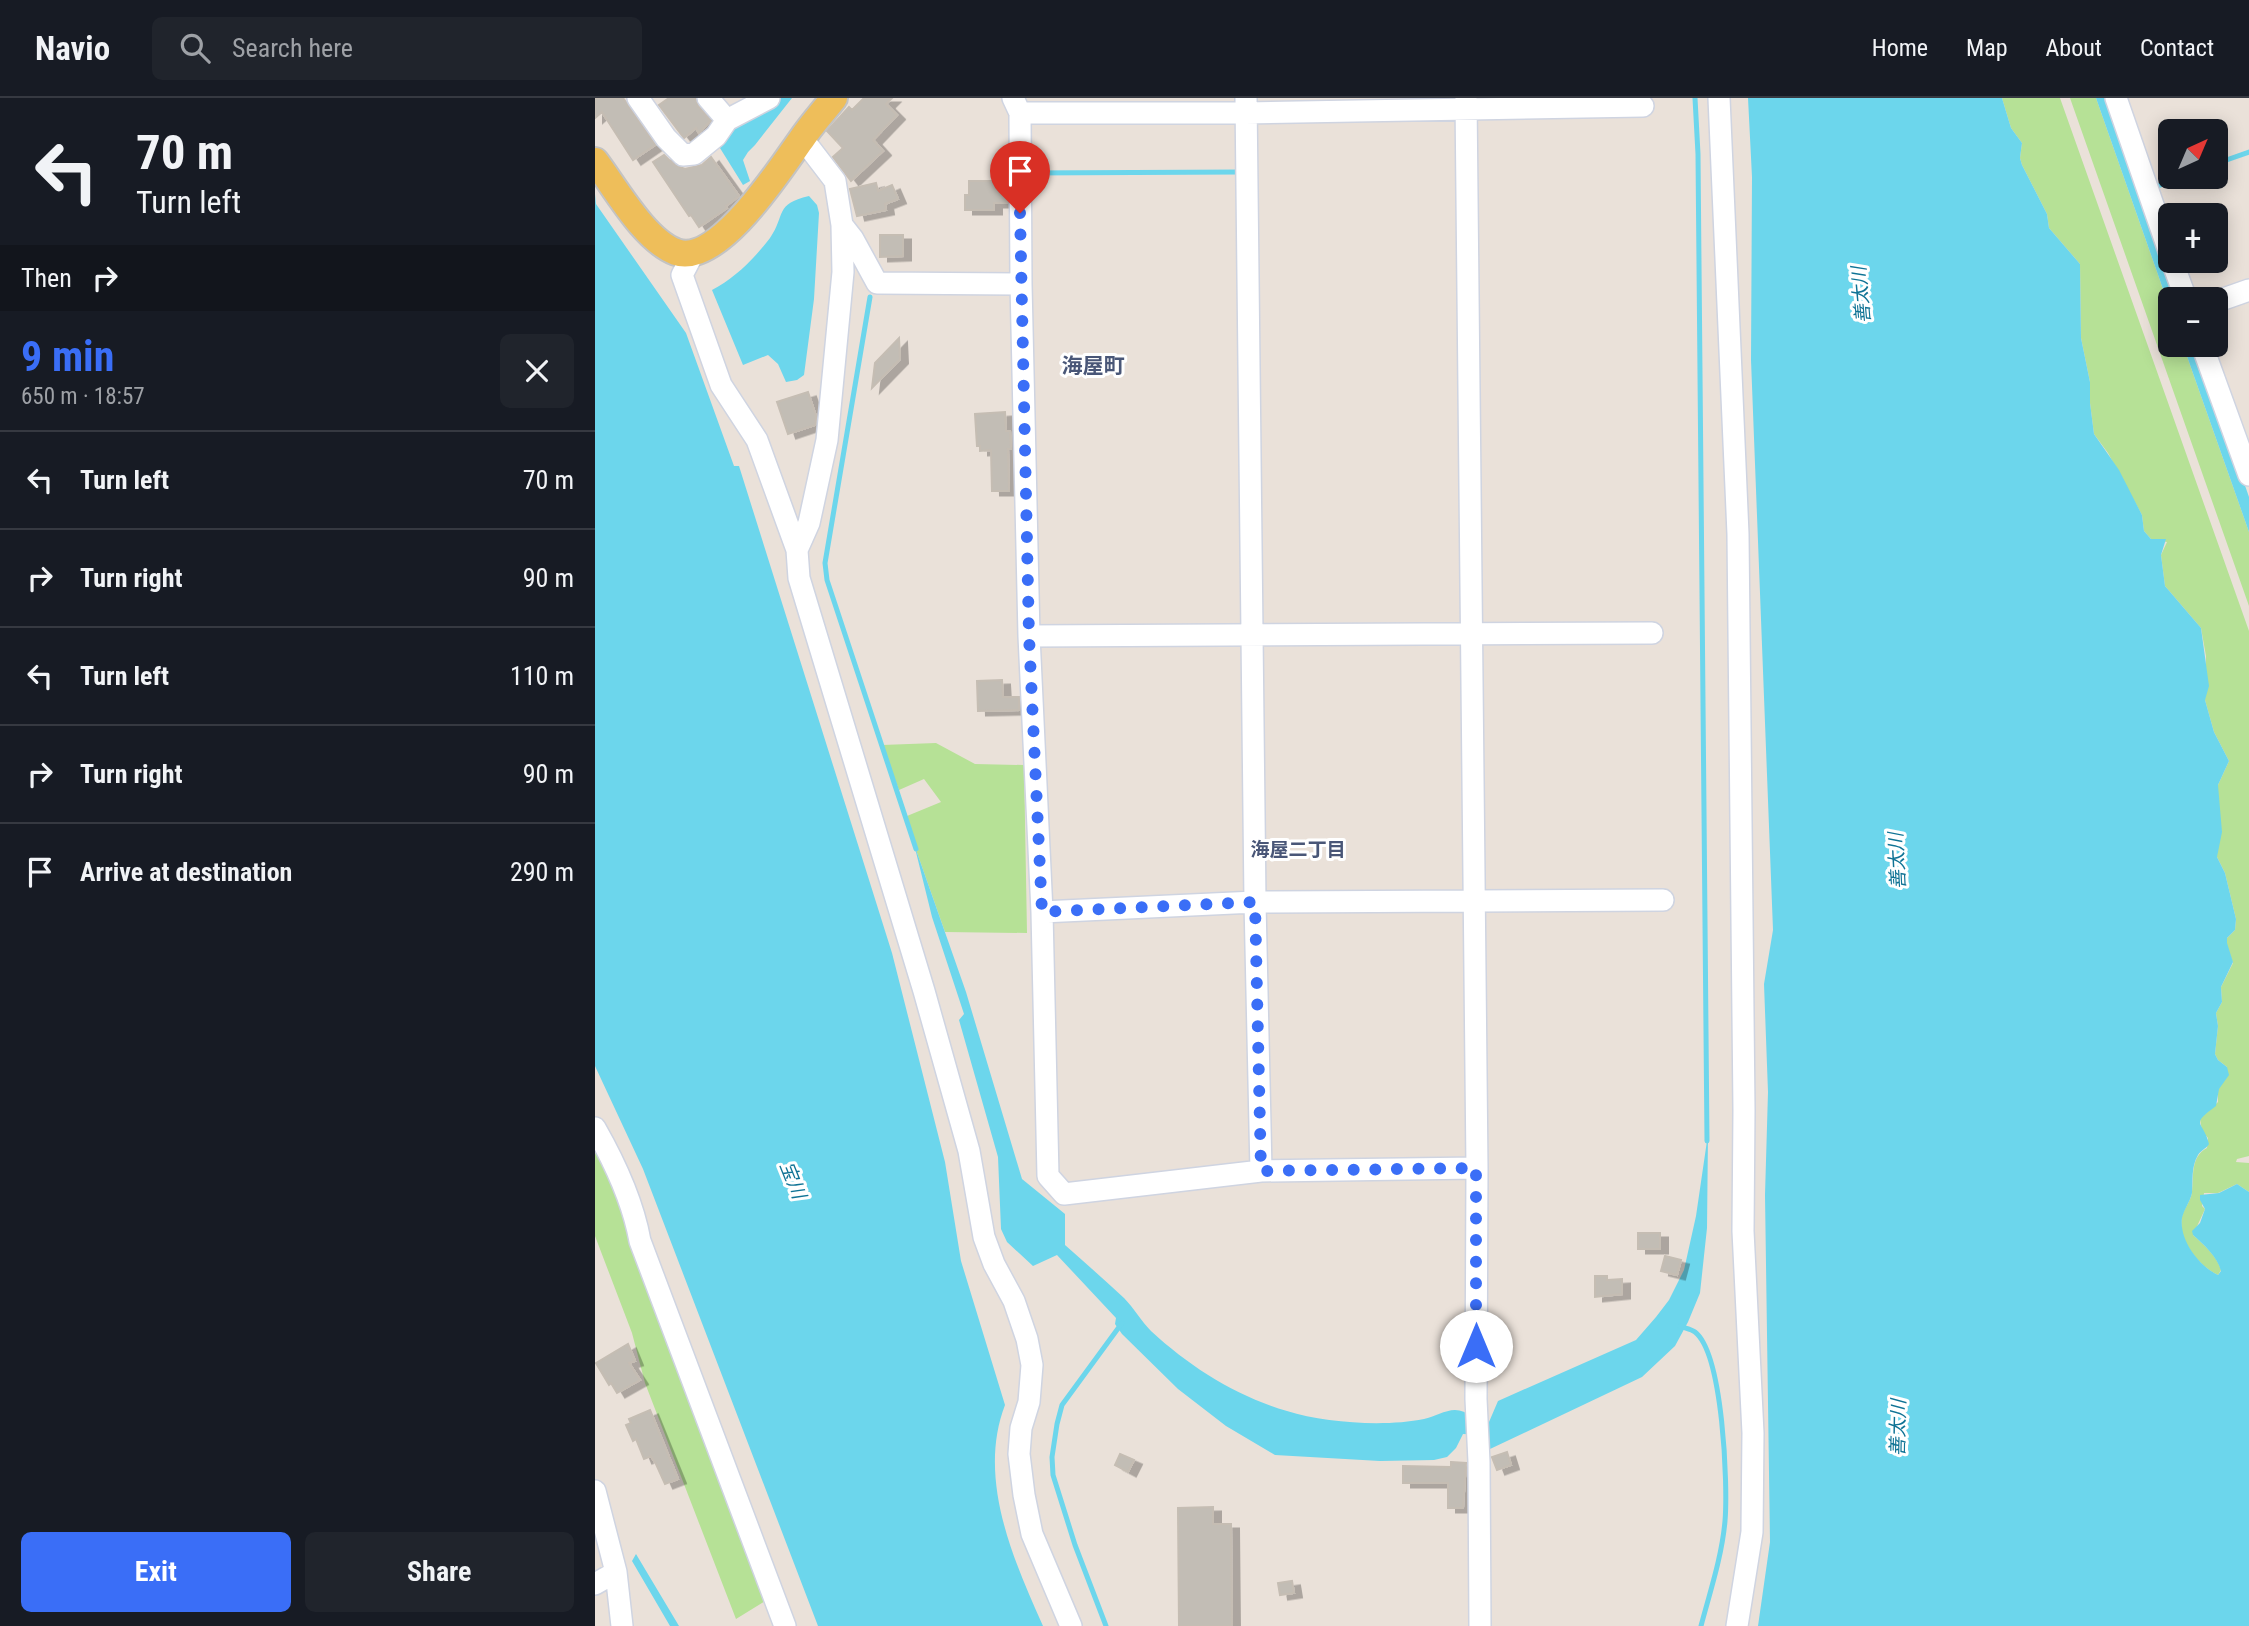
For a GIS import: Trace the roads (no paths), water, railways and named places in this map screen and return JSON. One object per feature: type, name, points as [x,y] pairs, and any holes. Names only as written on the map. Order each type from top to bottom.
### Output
[{"type":"main road","points":[[595,160],[657,240],[676,252],[693,254],[719,239],[751,208],[834,98]]},
{"type":"street","points":[[638,98],[666,138],[683,155],[694,154],[716,136],[727,120],[769,98]]},
{"type":"street","points":[[708,98],[727,120]]},
{"type":"street","points":[[1719,98],[1738,534],[1744,1231],[1753,1433],[1752,1532],[1737,1626]]},
{"type":"street","points":[[2116,98],[2158,219]]},
{"type":"street","points":[[1466,104],[1476,1399],[1481,1626]]},
{"type":"street","points":[[1246,105],[1255,902],[1261,1171]]},
{"type":"street","points":[[1476,1168],[1261,1171],[1064,1194],[1048,1176],[1042,912],[1029,636],[1016,106],[1643,106]]},
{"type":"street","points":[[797,550],[809,523],[827,440],[843,272],[842,225],[835,181],[802,138]]},
{"type":"street","points":[[842,225],[853,239],[877,283],[1021,284]]},
{"type":"street","points":[[693,254],[682,275],[721,385],[757,440],[797,550],[799,578],[925,991],[965,1138],[984,1237],[994,1264],[1014,1301],[1027,1339],[1032,1365],[1029,1402],[1021,1427],[1019,1454],[1024,1494],[1032,1534],[1071,1626]]},
{"type":"street","points":[[2228,298],[2249,290]]},
{"type":"street","points":[[2206,357],[2249,475]]},
{"type":"street","points":[[1029,636],[1652,633]]},
{"type":"street","points":[[1042,912],[1255,902],[1663,900]]},
{"type":"street","points":[[595,1128],[617,1171],[637,1223],[641,1241],[785,1626]]},
{"type":"street","points":[[595,1491],[616,1572],[622,1626]]},
{"type":"street","points":[[595,1584],[616,1572]]},
{"type":"water","points":[[774,98],[792,98],[743,160],[750,181],[743,185],[715,140]]},
{"type":"water","name":"善太川","points":[[1748,98],[2002,98],[2011,128],[2022,143],[2022,165],[2047,214],[2049,228],[2080,264],[2081,338],[2090,382],[2094,434],[2119,470],[2142,515],[2144,531],[2151,539],[2166,539],[2161,555],[2165,586],[2201,628],[2209,686],[2205,700],[2214,732],[2229,761],[2218,785],[2222,832],[2217,857],[2225,873],[2236,919],[2235,930],[2227,938],[2233,962],[2221,987],[2222,1002],[2216,1013],[2218,1026],[2215,1054],[2227,1067],[2229,1075],[2219,1089],[2216,1106],[2200,1120],[2209,1144],[2199,1153],[2194,1164],[2192,1193],[2182,1218],[2182,1226],[2187,1243],[2197,1259],[2218,1275],[2221,1271],[2216,1260],[2192,1231],[2200,1223],[2205,1209],[2200,1195],[2219,1193],[2237,1184],[2249,1192],[2249,1626],[1758,1626],[1770,1542],[1765,1195],[1768,1092],[1764,984],[1773,930],[1751,360],[1752,177]]},
{"type":"water","points":[[2096,98],[2110,98],[2158,236],[2158,273],[2171,273],[2176,287],[2162,287]]},
{"type":"water","name":"宝川","points":[[595,194],[596,204],[686,333],[734,466],[739,466],[892,953],[945,1162],[961,1261],[1005,1405],[997,1433],[995,1461],[1002,1518],[1020,1573],[1043,1626],[818,1626],[643,1169],[595,1066]]},
{"type":"water","points":[[809,196],[817,205],[819,213],[814,299],[804,375],[797,380],[786,382],[778,364],[768,355],[743,365],[712,290],[736,274],[757,253],[775,230],[785,207]]},
{"type":"water","points":[[2187,357],[2200,357],[2249,497],[2249,532]]},
{"type":"water","points":[[914,844],[966,992],[1022,1179],[1065,1214],[1065,1245],[1124,1298],[1151,1331],[1198,1368],[1232,1389],[1268,1405],[1302,1415],[1355,1422],[1391,1423],[1424,1419],[1459,1410],[1486,1429],[1498,1401],[1636,1340],[1669,1300],[1684,1270],[1696,1216],[1708,1134],[1707,1228],[1700,1293],[1675,1346],[1642,1377],[1490,1449],[1486,1435],[1463,1434],[1456,1448],[1447,1457],[1434,1460],[1380,1461],[1275,1455],[1226,1426],[1178,1389],[1122,1334],[1115,1324],[1116,1318],[1057,1255],[1033,1266],[1007,1242],[1001,1229],[998,1157],[959,1020],[964,1014],[932,917]]},
{"type":"water","points":[[636,1554],[679,1626],[670,1626],[632,1561]]},
{"type":"waterway","points":[[1695,98],[1698,154],[1707,1141]]},
{"type":"waterway","points":[[2228,159],[2249,152]]},
{"type":"waterway","points":[[1027,173],[1241,172]]},
{"type":"waterway","points":[[870,297],[825,563],[827,580],[916,849]]},
{"type":"waterway","points":[[1106,1626],[1075,1545],[1053,1475],[1052,1457],[1062,1405],[1122,1323]]},
{"type":"waterway","points":[[1680,1326],[1695,1332],[1704,1345],[1712,1366],[1722,1421],[1725,1521],[1701,1626]]},
{"type":"district","name":"海屋町","points":[[1093,366]]},
{"type":"district","name":"海屋二丁目","points":[[1298,849]]}]
